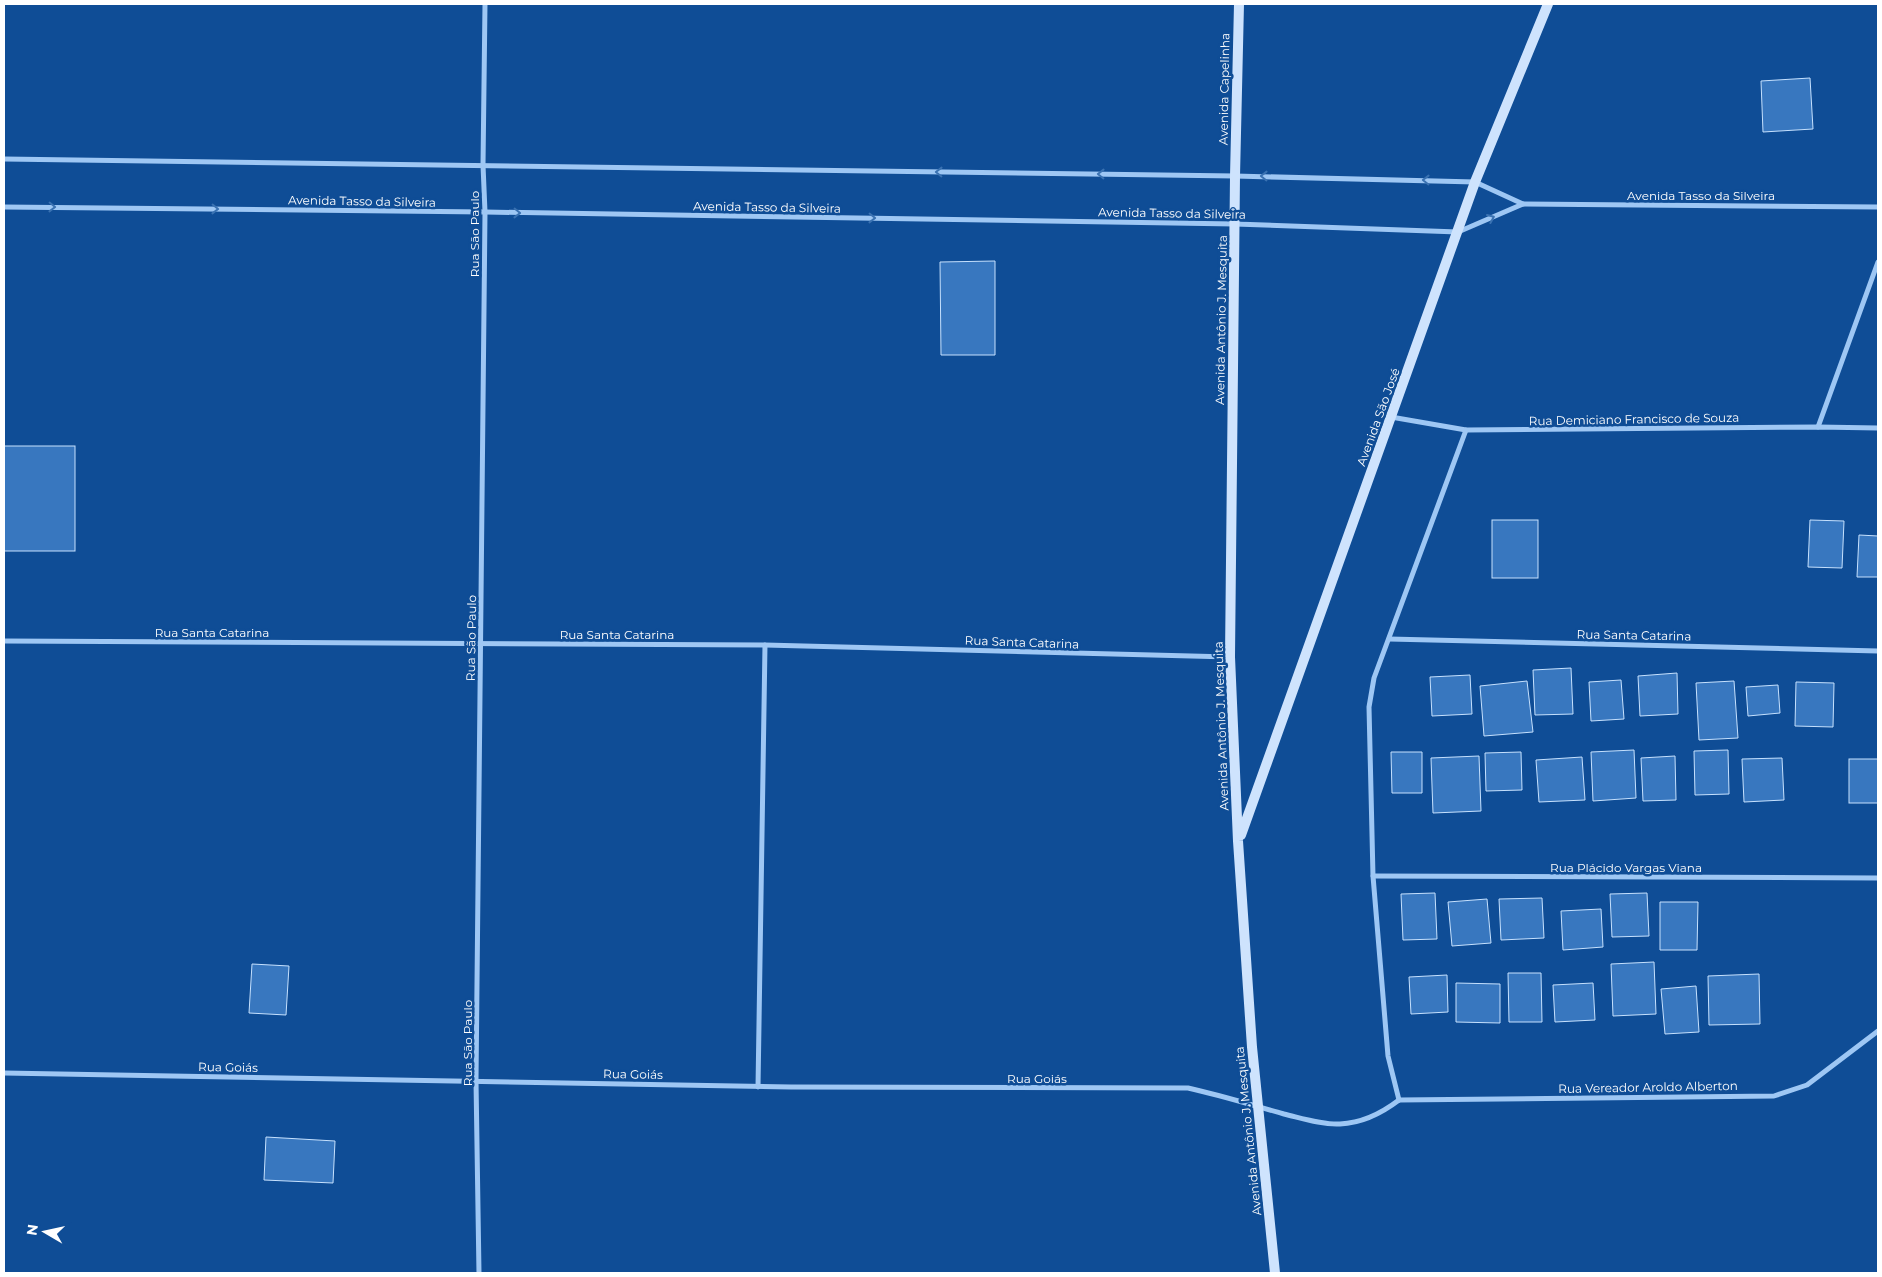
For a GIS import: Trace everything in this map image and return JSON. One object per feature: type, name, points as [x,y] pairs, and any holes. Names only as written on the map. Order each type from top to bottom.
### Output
[{"type":"main road","name":"Avenida Capelinha","points":[[1235,176],[1239,4]]},
{"type":"main road","name":"Avenida São José","points":[[1238,841],[1475,182],[1548,4]]},
{"type":"main road","name":"Avenida Antônio J. Mesquita","points":[[1235,176],[1230,657],[1238,841],[1252,1047],[1275,1273]]},
{"type":"street","name":"Rua São Paulo","points":[[479,1273],[476,1081],[486,212],[483,165],[484,4]]},
{"type":"street","name":"Avenida Tasso da Silveira","points":[[4,159],[1235,176],[1475,182],[1524,204]]},
{"type":"street","name":"Avenida Tasso da Silveira","points":[[4,207],[486,212],[1234,224],[1458,232],[1524,204],[1878,207]]},
{"type":"street","points":[[1818,427],[1878,262]]},
{"type":"street","name":"Rua Demiciano Francisco de Souza","points":[[1391,417],[1466,430],[1878,428]]},
{"type":"street","points":[[1399,1100],[1388,1056],[1373,876],[1369,707],[1374,678],[1466,430]]},
{"type":"street","name":"Rua Santa Catarina","points":[[1389,639],[1878,651]]},
{"type":"street","name":"Rua Santa Catarina","points":[[4,641],[765,645],[1230,657]]},
{"type":"street","points":[[758,1086],[765,645]]},
{"type":"street","name":"Rua Plácido Vargas Viana","points":[[1373,876],[1878,878]]},
{"type":"street","name":"Rua Vereador Aroldo Alberton","points":[[1399,1100],[1774,1096],[1806,1085],[1878,1031]]},
{"type":"street","name":"Rua Goiás","points":[[4,1072],[758,1086],[1188,1088],[1214,1093],[1308,1120],[1340,1124],[1365,1119],[1383,1112],[1399,1100]]},
{"type":"building","points":[[1810,78],[1813,129],[1763,132],[1761,81]]},
{"type":"building","points":[[995,261],[995,355],[941,355],[940,262]]},
{"type":"building","points":[[4,446],[75,446],[75,551],[4,551]]},
{"type":"building","points":[[1492,520],[1538,520],[1538,578],[1492,578]]},
{"type":"building","points":[[1810,520],[1844,521],[1842,568],[1808,567]]},
{"type":"building","points":[[1859,535],[1878,536],[1878,577],[1857,577]]},
{"type":"building","points":[[1571,668],[1573,714],[1535,715],[1533,670]]},
{"type":"building","points":[[1677,673],[1678,714],[1640,716],[1638,676]]},
{"type":"building","points":[[1470,675],[1472,714],[1432,716],[1430,677]]},
{"type":"building","points":[[1621,680],[1624,719],[1591,721],[1589,682]]},
{"type":"building","points":[[1527,681],[1533,732],[1484,736],[1480,686]]},
{"type":"building","points":[[1734,681],[1738,738],[1699,740],[1696,683]]},
{"type":"building","points":[[1796,682],[1834,683],[1833,727],[1795,726]]},
{"type":"building","points":[[1778,685],[1780,713],[1748,716],[1746,687]]},
{"type":"building","points":[[1634,750],[1636,798],[1593,801],[1591,752]]},
{"type":"building","points":[[1728,750],[1729,794],[1695,795],[1694,751]]},
{"type":"building","points":[[1391,752],[1422,752],[1422,793],[1392,793]]},
{"type":"building","points":[[1521,752],[1522,790],[1486,791],[1485,753]]},
{"type":"building","points":[[1479,756],[1481,811],[1433,813],[1431,758]]},
{"type":"building","points":[[1675,756],[1676,800],[1643,801],[1641,758]]},
{"type":"building","points":[[1582,757],[1585,800],[1539,802],[1536,760]]},
{"type":"building","points":[[1782,758],[1784,800],[1744,802],[1742,759]]},
{"type":"building","points":[[1849,759],[1878,759],[1878,803],[1849,803]]},
{"type":"building","points":[[1435,893],[1437,939],[1403,940],[1401,894]]},
{"type":"building","points":[[1647,893],[1649,936],[1612,937],[1610,894]]},
{"type":"building","points":[[1542,898],[1544,938],[1501,940],[1499,899]]},
{"type":"building","points":[[1487,899],[1491,943],[1452,946],[1448,902]]},
{"type":"building","points":[[1660,902],[1698,902],[1697,950],[1660,950]]},
{"type":"building","points":[[1601,909],[1603,947],[1563,950],[1561,911]]},
{"type":"building","points":[[1654,962],[1656,1014],[1613,1016],[1611,964]]},
{"type":"building","points":[[252,964],[289,966],[286,1015],[249,1013]]},
{"type":"building","points":[[1508,973],[1541,973],[1542,1022],[1509,1022]]},
{"type":"building","points":[[1759,974],[1760,1024],[1709,1025],[1708,976]]},
{"type":"building","points":[[1447,975],[1448,1012],[1411,1014],[1409,977]]},
{"type":"building","points":[[1456,983],[1500,984],[1500,1023],[1456,1022]]},
{"type":"building","points":[[1593,983],[1595,1020],[1555,1022],[1553,985]]},
{"type":"building","points":[[1696,986],[1699,1032],[1665,1034],[1661,989]]},
{"type":"building","points":[[266,1137],[335,1141],[333,1183],[264,1180]]}]
